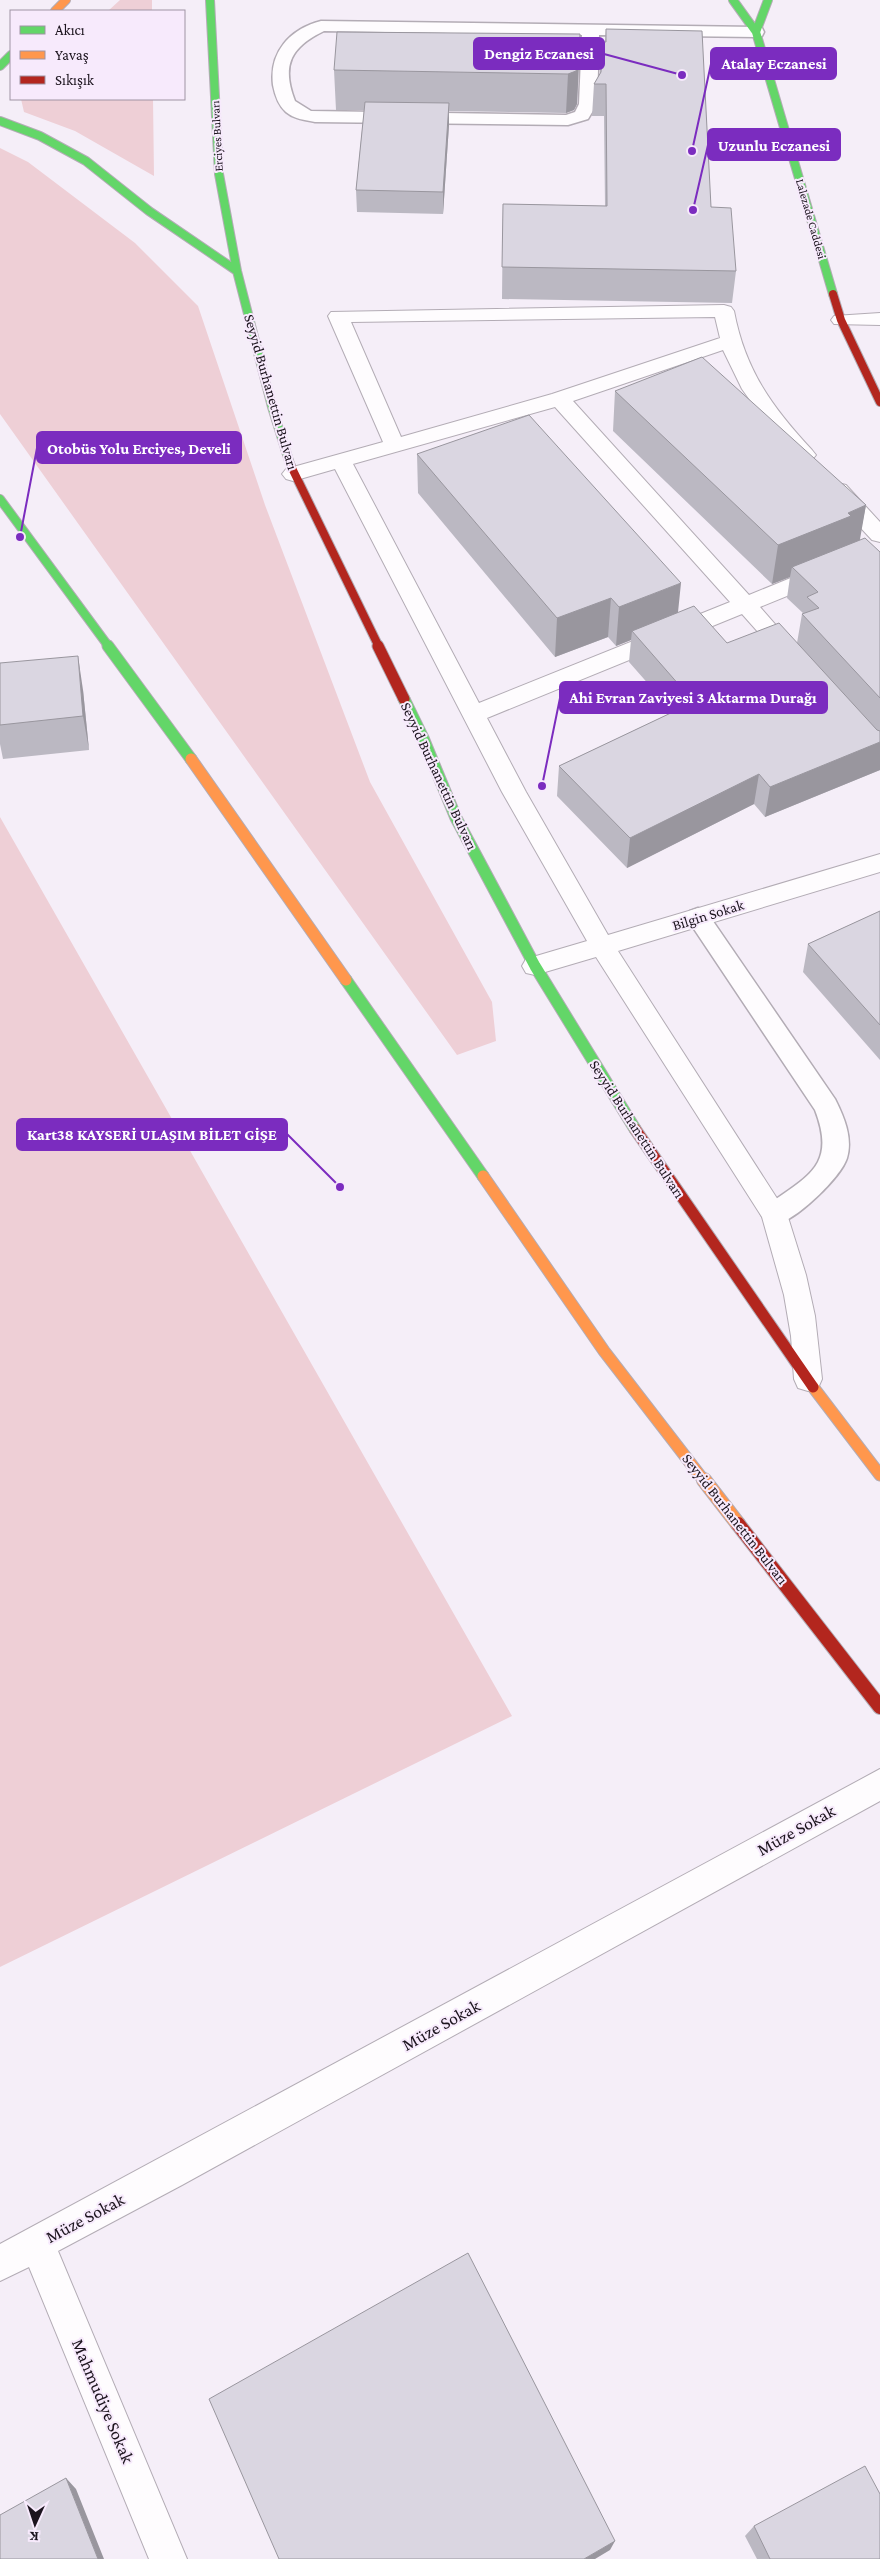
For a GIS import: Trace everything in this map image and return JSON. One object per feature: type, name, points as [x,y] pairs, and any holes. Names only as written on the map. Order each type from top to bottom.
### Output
[{"type":"main road","points":[[56,10],[66,0]]},
{"type":"main road","name":"Erciyes Bulvarı","points":[[210,0],[219,174],[237,271]]},
{"type":"main road","name":"Lalezade Caddesi","points":[[733,0],[756,32],[841,320],[880,402]]},
{"type":"main road","points":[[756,32],[768,0]]},
{"type":"main road","points":[[0,66],[10,55]]},
{"type":"main road","points":[[0,121],[40,136],[86,161],[150,211],[237,271]]},
{"type":"main road","name":"Seyyid Burhanettin Bulvarı","points":[[237,271],[272,407],[293,474],[423,738],[456,818],[535,966],[654,1159],[842,1428],[880,1475]]},
{"type":"main road","name":"Seyyid Burhanettin Bulvarı","points":[[0,499],[210,784],[604,1350],[880,1707]]},
{"type":"street","points":[[395,446],[338,316],[724,311],[730,341],[742,372],[756,398],[774,422],[824,475],[877,546]]},
{"type":"street","points":[[841,320],[880,319]]},
{"type":"street","points":[[293,474],[559,399],[730,341]]},
{"type":"street","points":[[559,399],[802,668]]},
{"type":"street","points":[[341,461],[475,714],[514,792],[602,946],[774,1214],[791,1263],[803,1315],[808,1380]]},
{"type":"street","points":[[475,714],[844,565]]},
{"type":"street","name":"Bilgin Sokak","points":[[535,966],[880,863]]},
{"type":"street","name":"Müze Sokak","points":[[0,2263],[880,1784]]},
{"type":"street","name":"Mahmudiye Sokak","points":[[37,2244],[168,2559]]},
{"type":"lane","points":[[591,30],[588,104],[582,115],[568,120],[315,117],[291,108],[285,101],[280,70],[285,52],[305,34],[322,26],[756,32]]},
{"type":"lane","points":[[698,917],[826,1106],[835,1124],[837,1143],[830,1171],[774,1214]]},
{"type":"shaded area","points":[[120,0],[152,0],[152,10],[109,10]]},
{"type":"shaded area","points":[[21,100],[153,100],[154,176],[75,131],[24,112]]},
{"type":"shaded area","points":[[0,148],[28,162],[135,243],[198,306],[265,505],[370,782],[492,1002],[496,1041],[457,1055],[0,414]]},
{"type":"shaded area","points":[[0,817],[512,1716],[0,1967]]},
{"type":"building","points":[[606,29],[702,31],[711,207],[731,208],[736,271],[502,267],[503,204],[607,206],[606,84],[594,84],[601,72],[602,42],[606,42]]},
{"type":"building","points":[[337,32],[580,34],[579,64],[576,71],[568,74],[334,70]]},
{"type":"building","points":[[365,102],[449,103],[443,192],[356,190]]},
{"type":"building","points":[[702,357],[866,505],[848,513],[851,516],[778,545],[615,391]]},
{"type":"building","points":[[529,415],[681,583],[619,607],[611,598],[557,618],[417,454]]},
{"type":"building","points":[[865,538],[880,552],[880,698],[802,614],[819,608],[807,597],[818,592],[792,567]]},
{"type":"building","points":[[694,606],[727,643],[779,623],[877,730],[880,731],[880,742],[770,787],[759,774],[630,838],[559,766],[694,702],[632,631]]},
{"type":"building","points":[[78,656],[83,716],[0,725],[0,663]]},
{"type":"building","points":[[880,911],[880,1025],[808,944]]},
{"type":"building","points":[[468,2253],[615,2541],[584,2559],[279,2559],[209,2399]]},
{"type":"building","points":[[865,2466],[880,2494],[880,2559],[770,2559],[754,2526]]},
{"type":"building","points":[[66,2478],[98,2559],[0,2559],[0,2515]]},
{"type":"traffic: fast","points":[[210,0],[219,174],[237,271],[272,407],[290,464]]},
{"type":"traffic: fast","points":[[733,0],[756,32],[833,294]]},
{"type":"traffic: fast","points":[[756,32],[768,0]]},
{"type":"traffic: fast","points":[[0,66],[10,56]]},
{"type":"traffic: fast","points":[[0,121],[40,136],[86,161],[149,211],[237,271]]},
{"type":"traffic: fast","points":[[0,499],[191,759]]},
{"type":"traffic: fast","points":[[404,699],[423,738],[456,818],[535,966],[635,1129]]},
{"type":"traffic: fast","points":[[346,980],[483,1176]]},
{"type":"traffic: slow","points":[[56,10],[66,0]]},
{"type":"traffic: slow","points":[[191,759],[346,980]]},
{"type":"traffic: slow","points":[[483,1176],[604,1351],[738,1524]]},
{"type":"traffic: slow","points":[[813,1387],[842,1428],[880,1475]]},
{"type":"traffic: jam","points":[[833,294],[841,320],[880,402]]},
{"type":"traffic: jam","points":[[290,464],[404,699]]},
{"type":"traffic: jam","points":[[635,1129],[813,1387]]},
{"type":"traffic: jam","points":[[738,1524],[880,1707]]},
{"type":"place","name":"Dengiz Eczanesi","points":[[682,75]]},
{"type":"place","name":"Atalay Eczanesi","points":[[692,151]]},
{"type":"place","name":"Uzunlu Eczanesi","points":[[693,210]]},
{"type":"place","name":"Otobüs Yolu Erciyes, Develi","points":[[20,537]]},
{"type":"place","name":"Ahi Evran Zaviyesi 3 Aktarma Durağı","points":[[542,786]]},
{"type":"place","name":"Kart38 KAYSERİ ULAŞIM BİLET GİŞE","points":[[340,1187]]}]
